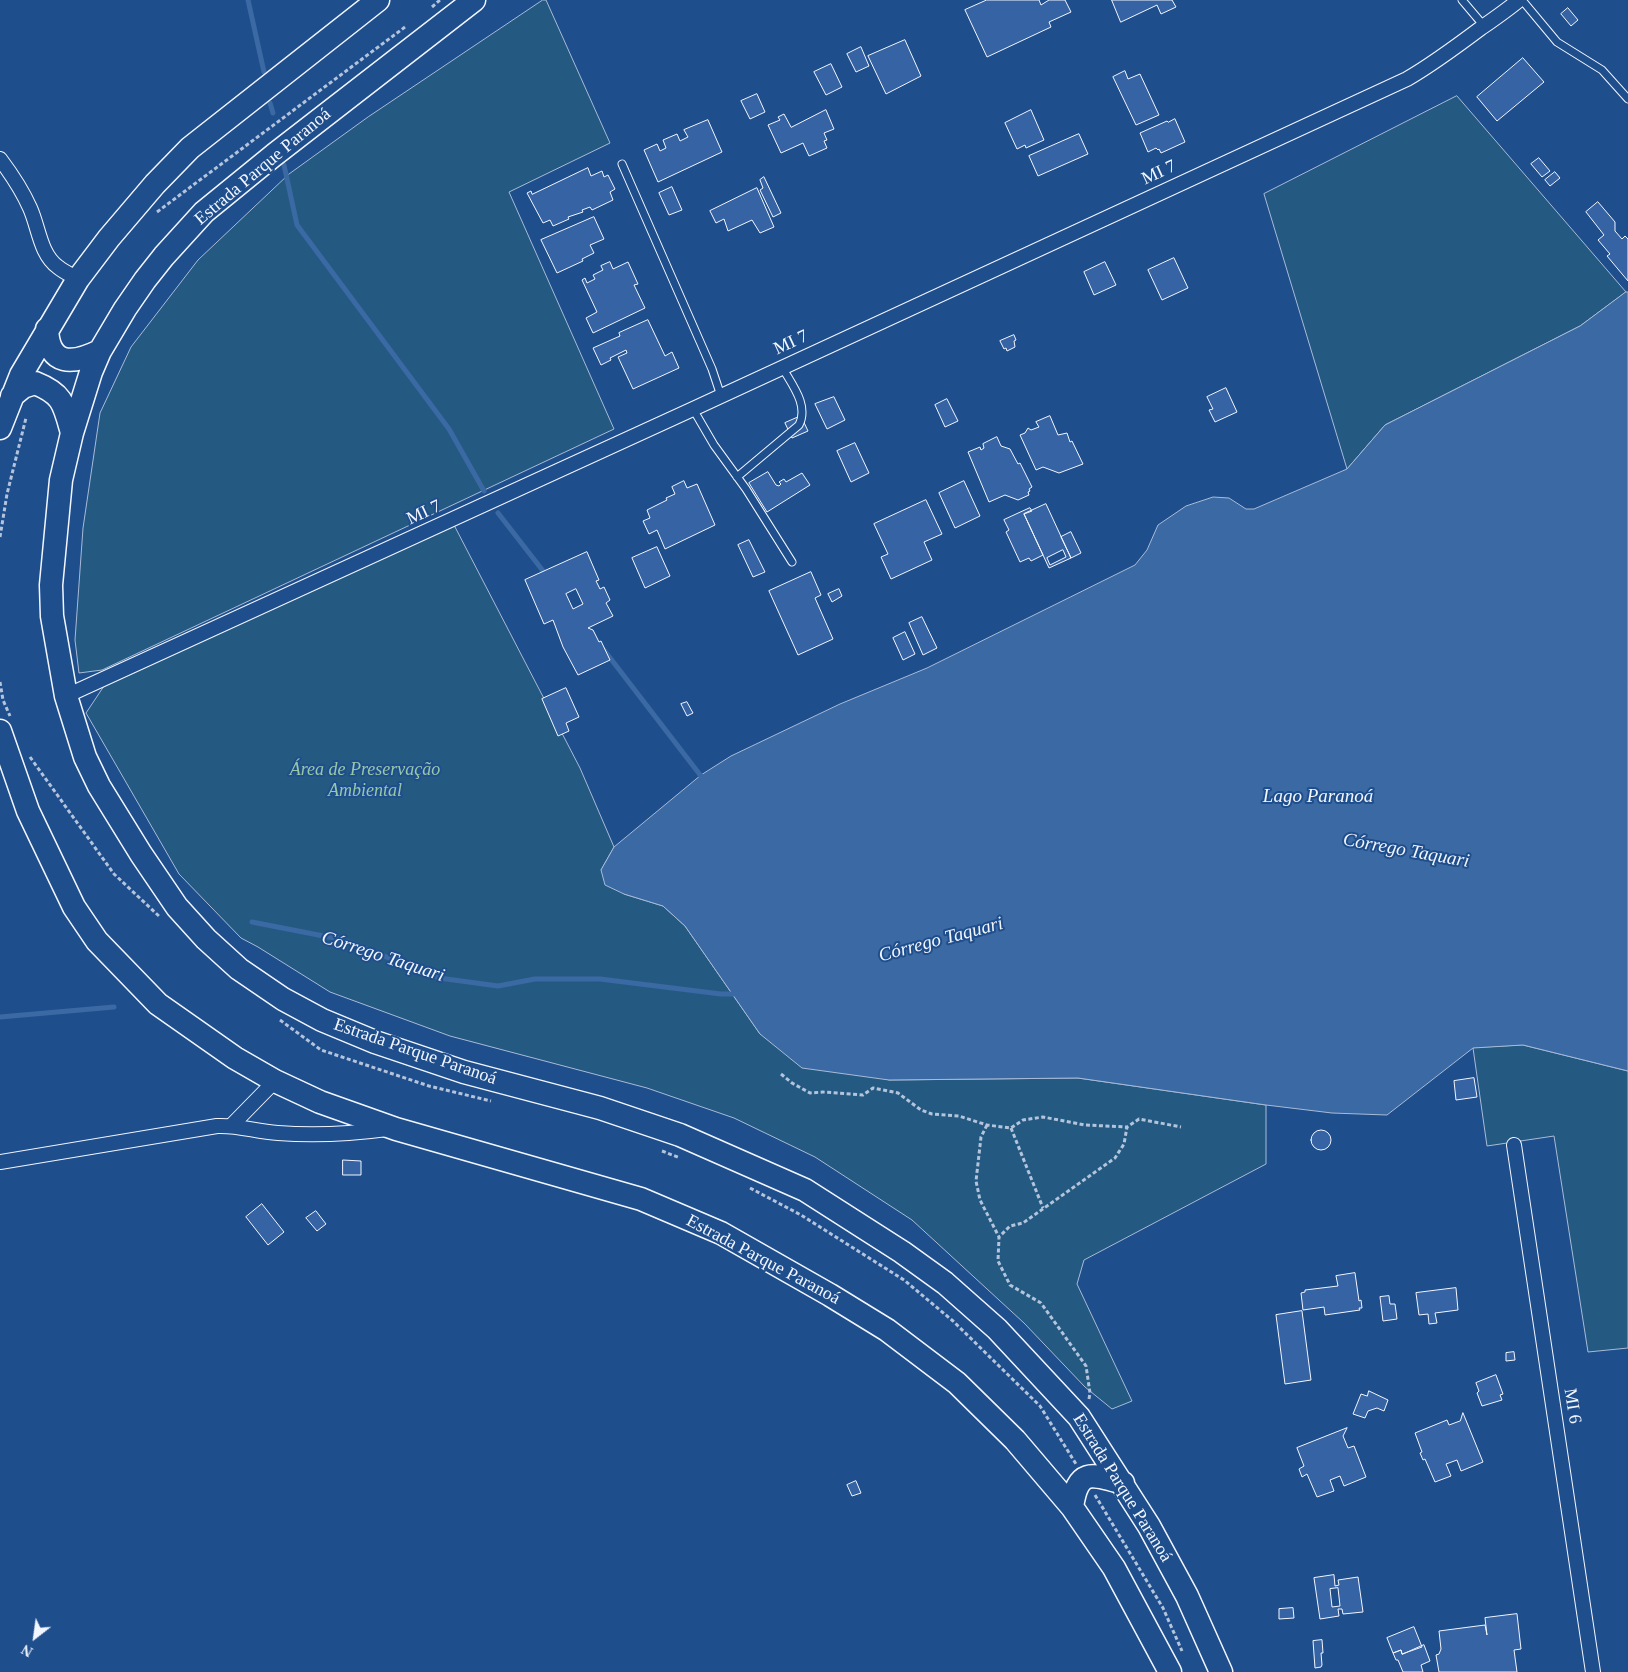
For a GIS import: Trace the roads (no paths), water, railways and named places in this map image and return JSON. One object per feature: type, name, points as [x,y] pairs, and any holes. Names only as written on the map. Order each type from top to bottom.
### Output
[{"type":"main road","points":[[0,428],[21,374],[78,279],[155,184],[190,148],[378,0]]},
{"type":"main road","name":"Estrada Parque Paranoá","points":[[474,0],[274,154],[204,212],[164,256],[124,309],[100,351],[91,372],[72,432],[60,489],[51,585],[52,616],[66,696],[85,757],[99,786],[140,854],[170,914],[206,939],[239,969],[283,999],[322,1020],[375,1042],[464,1072],[600,1108],[680,1136],[805,1190],[902,1252],[945,1283],[997,1329],[1079,1417],[1149,1526],[1179,1581],[1221,1672]]},
{"type":"main road","points":[[47,329],[50,348],[62,358],[76,361],[100,351]]},
{"type":"main road","points":[[12,396],[23,387],[35,383],[49,388],[58,395],[66,411],[72,432]]},
{"type":"main road","name":"Estrada Parque Paranoá","points":[[5,724],[28,811],[74,906],[97,941],[158,1004],[235,1058],[275,1081],[320,1102],[396,1128],[641,1199],[721,1233],[887,1330],[957,1383],[1015,1440],[1072,1507],[1177,1664]]},
{"type":"main road","points":[[1072,1507],[1078,1482],[1084,1478],[1093,1476],[1104,1477],[1123,1483]]},
{"type":"street","name":"MI 7","points":[[66,696],[693,410],[1407,79],[1426,68],[1520,0]]},
{"type":"street","points":[[0,159],[31,210],[43,247],[49,257],[56,266],[78,279]]},
{"type":"street","points":[[232,1125],[275,1081]]},
{"type":"street","points":[[0,1162],[217,1126],[232,1125],[276,1133],[314,1136],[396,1128]]},
{"type":"street","name":"MI 6","points":[[1514,1145],[1593,1672]]},
{"type":"lane","points":[[1462,0],[1484,26]]},
{"type":"lane","points":[[1520,0],[1557,42],[1602,70],[1628,98]]},
{"type":"lane","points":[[622,164],[712,370],[721,396]]},
{"type":"lane","points":[[738,477],[799,424],[804,416],[802,404],[782,368]]},
{"type":"lane","points":[[693,410],[714,445],[738,477],[792,562]]},
{"type":"water","name":"Lago Paranoá","points":[[1628,292],[1628,1071],[1523,1045],[1473,1048],[1387,1115],[1332,1113],[1078,1078],[889,1080],[802,1068],[760,1034],[685,926],[663,906],[624,894],[605,885],[601,870],[614,847],[701,775],[731,756],[840,704],[927,668],[1135,565],[1147,550],[1158,525],[1186,506],[1213,497],[1229,498],[1246,509],[1254,509],[1347,469],[1385,425],[1580,326]]},
{"type":"waterway","points":[[248,0],[264,72]]},
{"type":"waterway","points":[[270,103],[273,113]]},
{"type":"waterway","points":[[284,165],[297,225],[449,429],[484,491]]},
{"type":"waterway","points":[[498,513],[547,576]]},
{"type":"waterway","points":[[604,650],[704,780]]},
{"type":"waterway","name":"Córrego Taquari","points":[[252,922],[344,940],[439,978],[498,986],[535,979],[600,979],[721,994],[740,992]]},
{"type":"waterway","name":"Córrego Taquari","points":[[0,1017],[114,1007]]},
{"type":"park label","name":"Área de Preservação Ambiental","points":[[365,780]]}]
